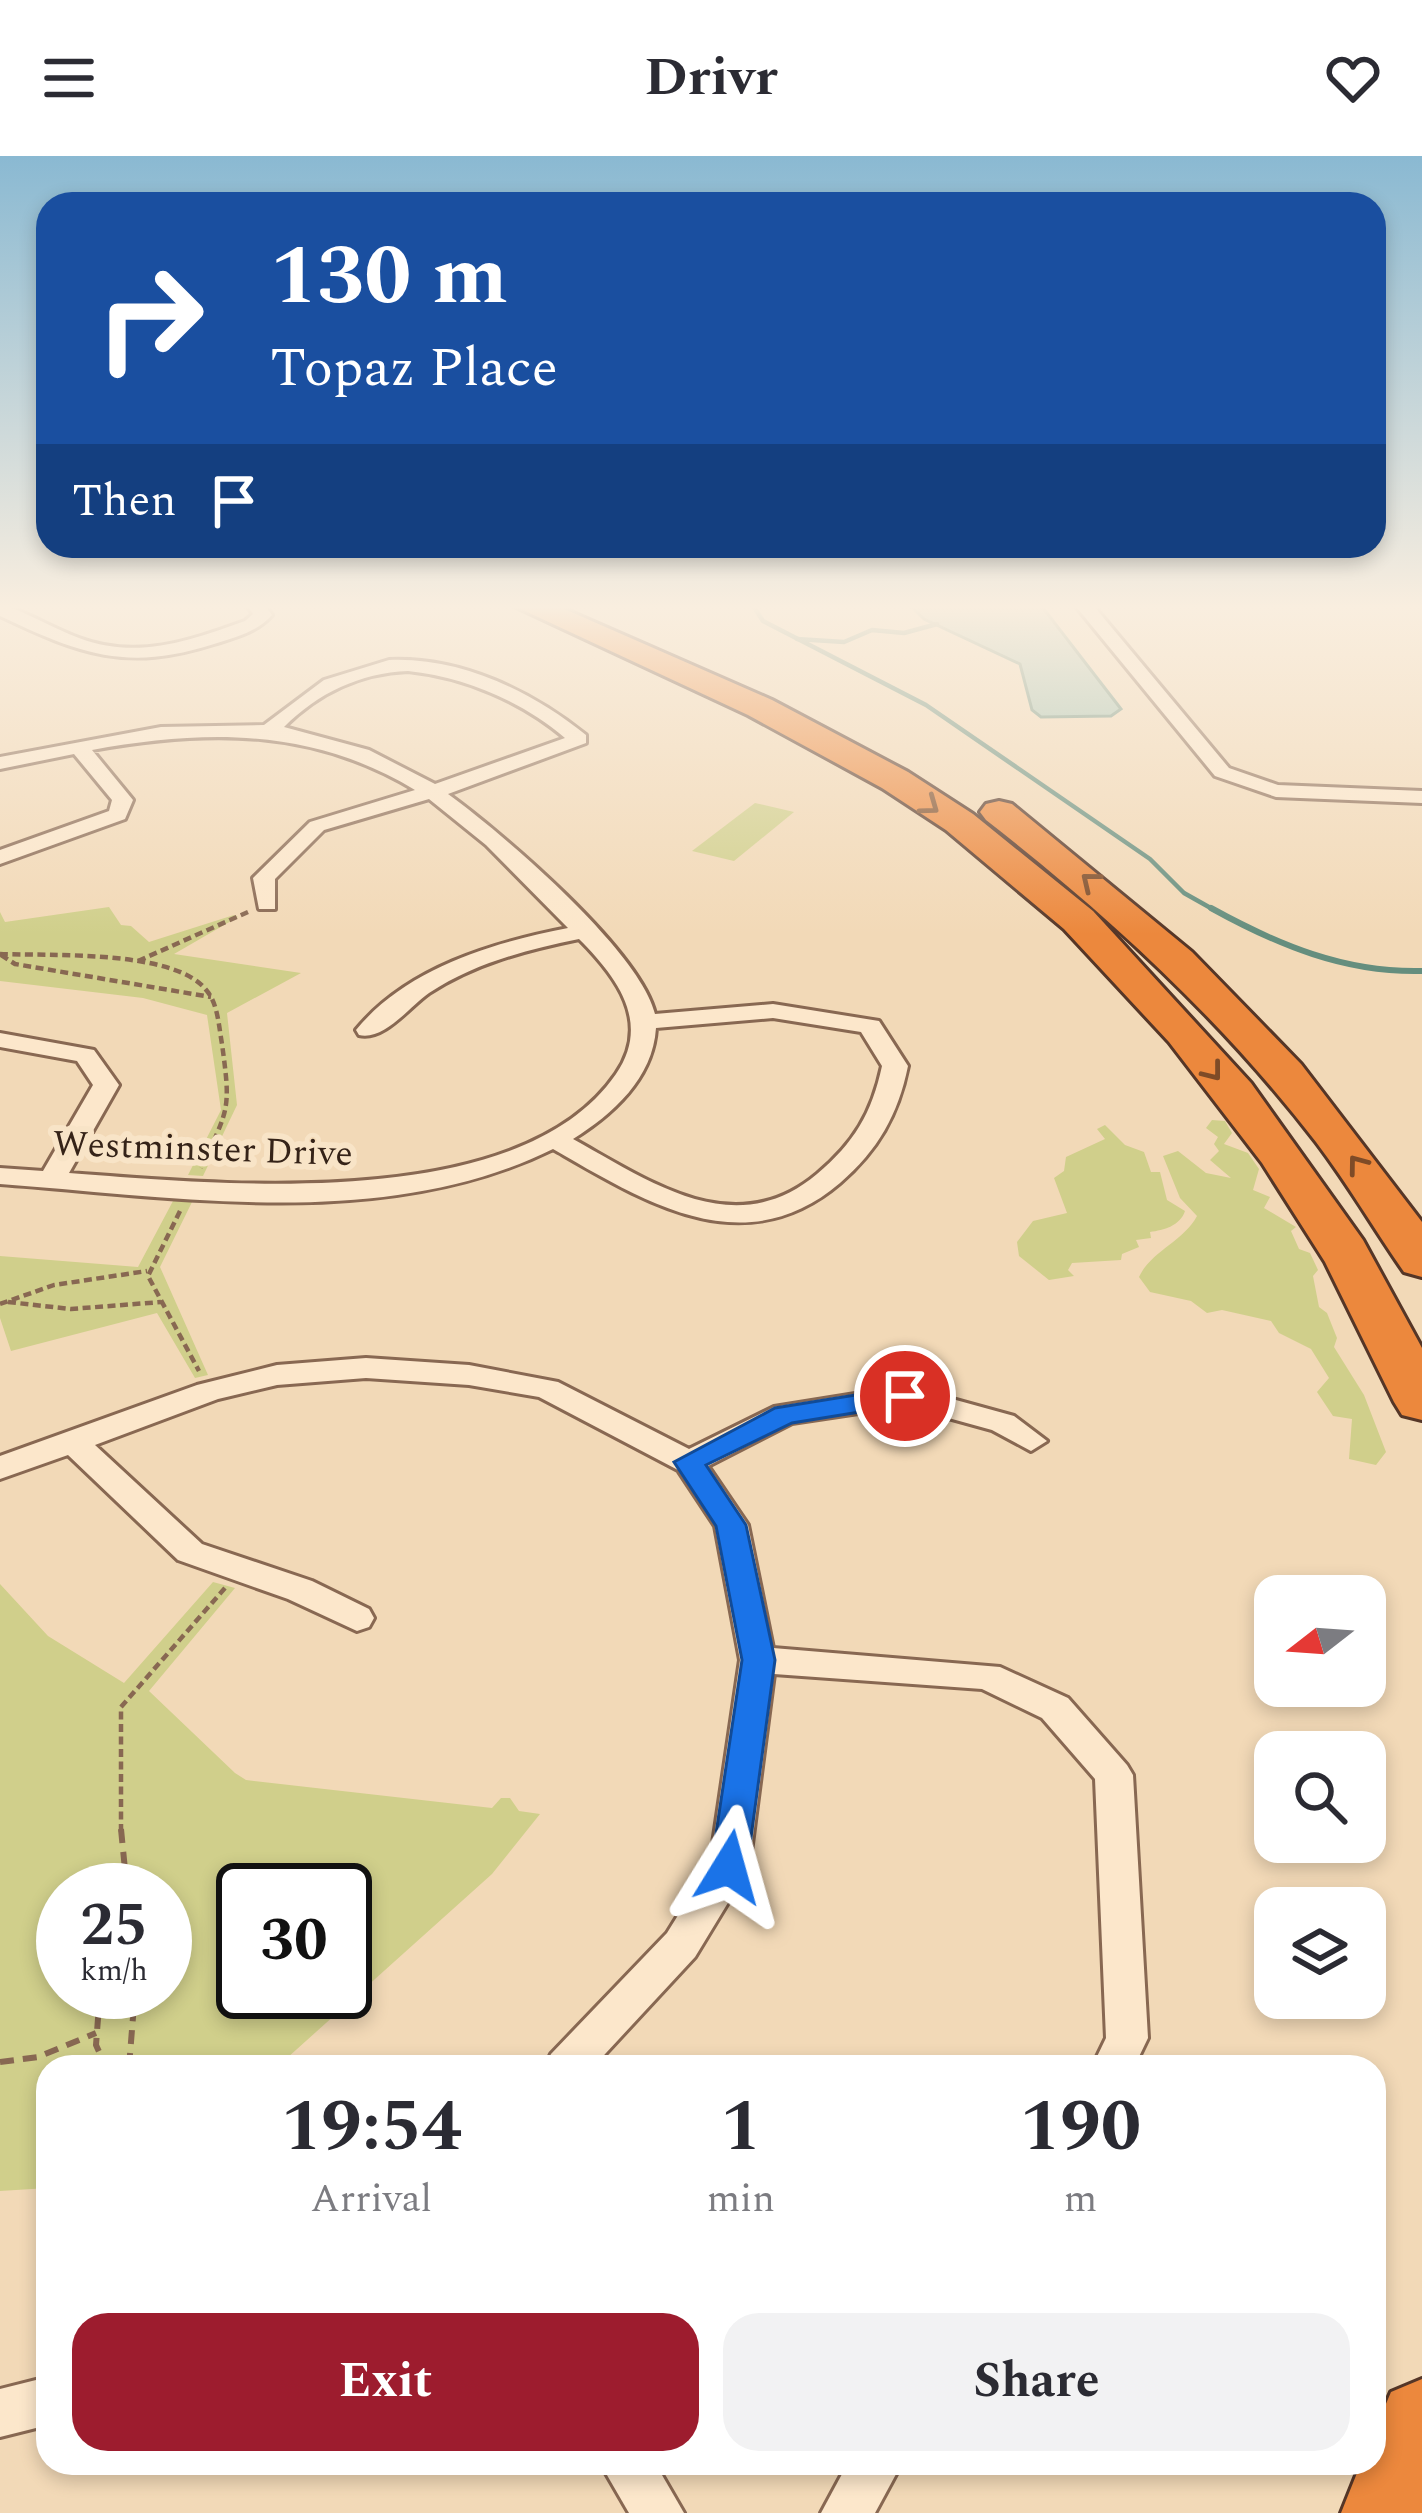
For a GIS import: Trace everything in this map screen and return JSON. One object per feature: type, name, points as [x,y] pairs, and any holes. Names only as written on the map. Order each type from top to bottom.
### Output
[{"type":"highway","points":[[772,714],[898,782],[1088,929],[1148,989],[1326,1221],[1422,1402]]},
{"type":"highway","points":[[848,714],[888,736],[1091,880],[1166,949],[1280,1068],[1367,1177],[1422,1262]]},
{"type":"highway","points":[[1383,1329],[1422,1433]]},
{"type":"highway","points":[[1386,2513],[1422,2423]]},
{"type":"street","points":[[268,732],[287,714]]},
{"type":"street","points":[[267,904],[264,878],[317,826],[538,758],[579,739],[544,714]]},
{"type":"street","points":[[1174,714],[1222,772],[1276,791],[1422,797]]},
{"type":"street","points":[[0,763],[187,731],[268,732],[319,739],[372,756],[431,790],[496,839],[631,979],[644,1022],[773,1011],[870,1026],[895,1066],[884,1120],[816,1195],[764,1218],[682,1208],[554,1139]]},
{"type":"street","points":[[0,856],[118,814],[123,800],[79,747]]},
{"type":"street","points":[[368,1030],[443,970],[504,946],[585,931]]},
{"type":"street","name":"Westminster Drive","points":[[0,1176],[332,1192],[430,1180],[506,1160],[554,1139],[604,1103],[634,1067],[644,1022]]},
{"type":"street","points":[[0,1040],[85,1055],[106,1085],[52,1179]]},
{"type":"street","points":[[0,1468],[208,1392],[277,1375],[366,1368],[469,1375],[547,1389],[688,1462],[730,1525],[758,1660],[729,1867],[681,1945],[577,2055]]},
{"type":"street","points":[[688,1462],[785,1414],[905,1396],[1003,1423],[1031,1441]]},
{"type":"street","points":[[72,1442],[174,1540],[239,1572],[300,1590],[357,1618]]},
{"type":"street","points":[[758,1660],[987,1676],[1055,1708],[1114,1775],[1127,2038],[1119,2055]]},
{"type":"street","points":[[0,2413],[36,2404]]},
{"type":"street","points":[[633,2475],[659,2513]]},
{"type":"street","points":[[846,2513],[870,2475]]},
{"type":"path","points":[[138,961],[267,904]]},
{"type":"path","points":[[197,1177],[230,1106],[212,998],[191,978],[138,961],[0,953],[15,964],[212,998]]},
{"type":"path","points":[[147,1271],[186,1200]]},
{"type":"path","points":[[147,1271],[208,1392]]},
{"type":"path","points":[[4,1303],[54,1285],[147,1271]]},
{"type":"path","points":[[4,1303],[71,1309],[161,1302]]},
{"type":"path","points":[[121,1863],[122,1707],[239,1572]]},
{"type":"path","points":[[97,2019],[102,2055]]},
{"type":"path","points":[[131,2055],[133,2019]]},
{"type":"path","points":[[43,2055],[96,2033]]},
{"type":"path","points":[[0,2062],[36,2057]]},
{"type":"shaded area","points":[[1037,714],[1114,714],[1111,716]]},
{"type":"shaded area","points":[[755,803],[794,812],[734,861],[692,851]]},
{"type":"shaded area","points":[[109,907],[121,925],[131,926],[149,942],[234,915],[238,917],[174,954],[301,973],[227,1013],[237,1105],[203,1176],[188,1175],[221,1110],[207,1015],[143,998],[0,981],[0,912],[5,922]]},
{"type":"shaded area","points":[[1212,1120],[1225,1121],[1232,1133],[1224,1144],[1248,1153],[1259,1169],[1253,1190],[1270,1197],[1264,1208],[1296,1227],[1291,1231],[1299,1249],[1310,1253],[1318,1270],[1313,1276],[1319,1307],[1327,1313],[1337,1338],[1334,1347],[1364,1395],[1386,1452],[1376,1465],[1349,1459],[1352,1419],[1333,1416],[1317,1392],[1329,1378],[1311,1349],[1279,1333],[1271,1321],[1222,1310],[1207,1313],[1191,1301],[1150,1292],[1139,1277],[1197,1216],[1180,1198],[1163,1156],[1178,1151],[1206,1173],[1231,1178],[1210,1160],[1219,1151],[1214,1144],[1218,1137],[1206,1128]]},
{"type":"shaded area","points":[[1105,1125],[1125,1145],[1144,1152],[1151,1172],[1160,1172],[1167,1200],[1185,1211],[1175,1224],[1150,1232],[1151,1238],[1136,1240],[1139,1247],[1122,1254],[1121,1260],[1072,1263],[1068,1270],[1074,1276],[1049,1280],[1019,1256],[1017,1242],[1033,1221],[1067,1213],[1054,1178],[1064,1171],[1066,1157],[1105,1139],[1097,1129]]},
{"type":"shaded area","points":[[173,1201],[192,1202],[160,1267],[208,1375],[195,1378],[157,1313],[11,1351],[0,1318],[0,1256],[138,1267]]},
{"type":"shaded area","points":[[213,1582],[235,1588],[149,1691],[235,1773],[246,1780],[492,1808],[501,1798],[510,1798],[519,1811],[540,1814],[492,1874],[372,1982],[372,1863],[216,1863],[216,2019],[330,2019],[290,2055],[36,2055],[36,2189],[0,2191],[0,1584],[48,1636],[124,1683]]},
{"type":"waterway","points":[[939,714],[1150,859],[1184,893],[1216,911]]},
{"type":"waterway","points":[[1211,908],[1261,934],[1339,962],[1422,971]]},
{"type":"route","points":[[729,1867],[758,1660],[748,1594],[730,1525],[688,1462],[785,1414],[905,1396]]}]
